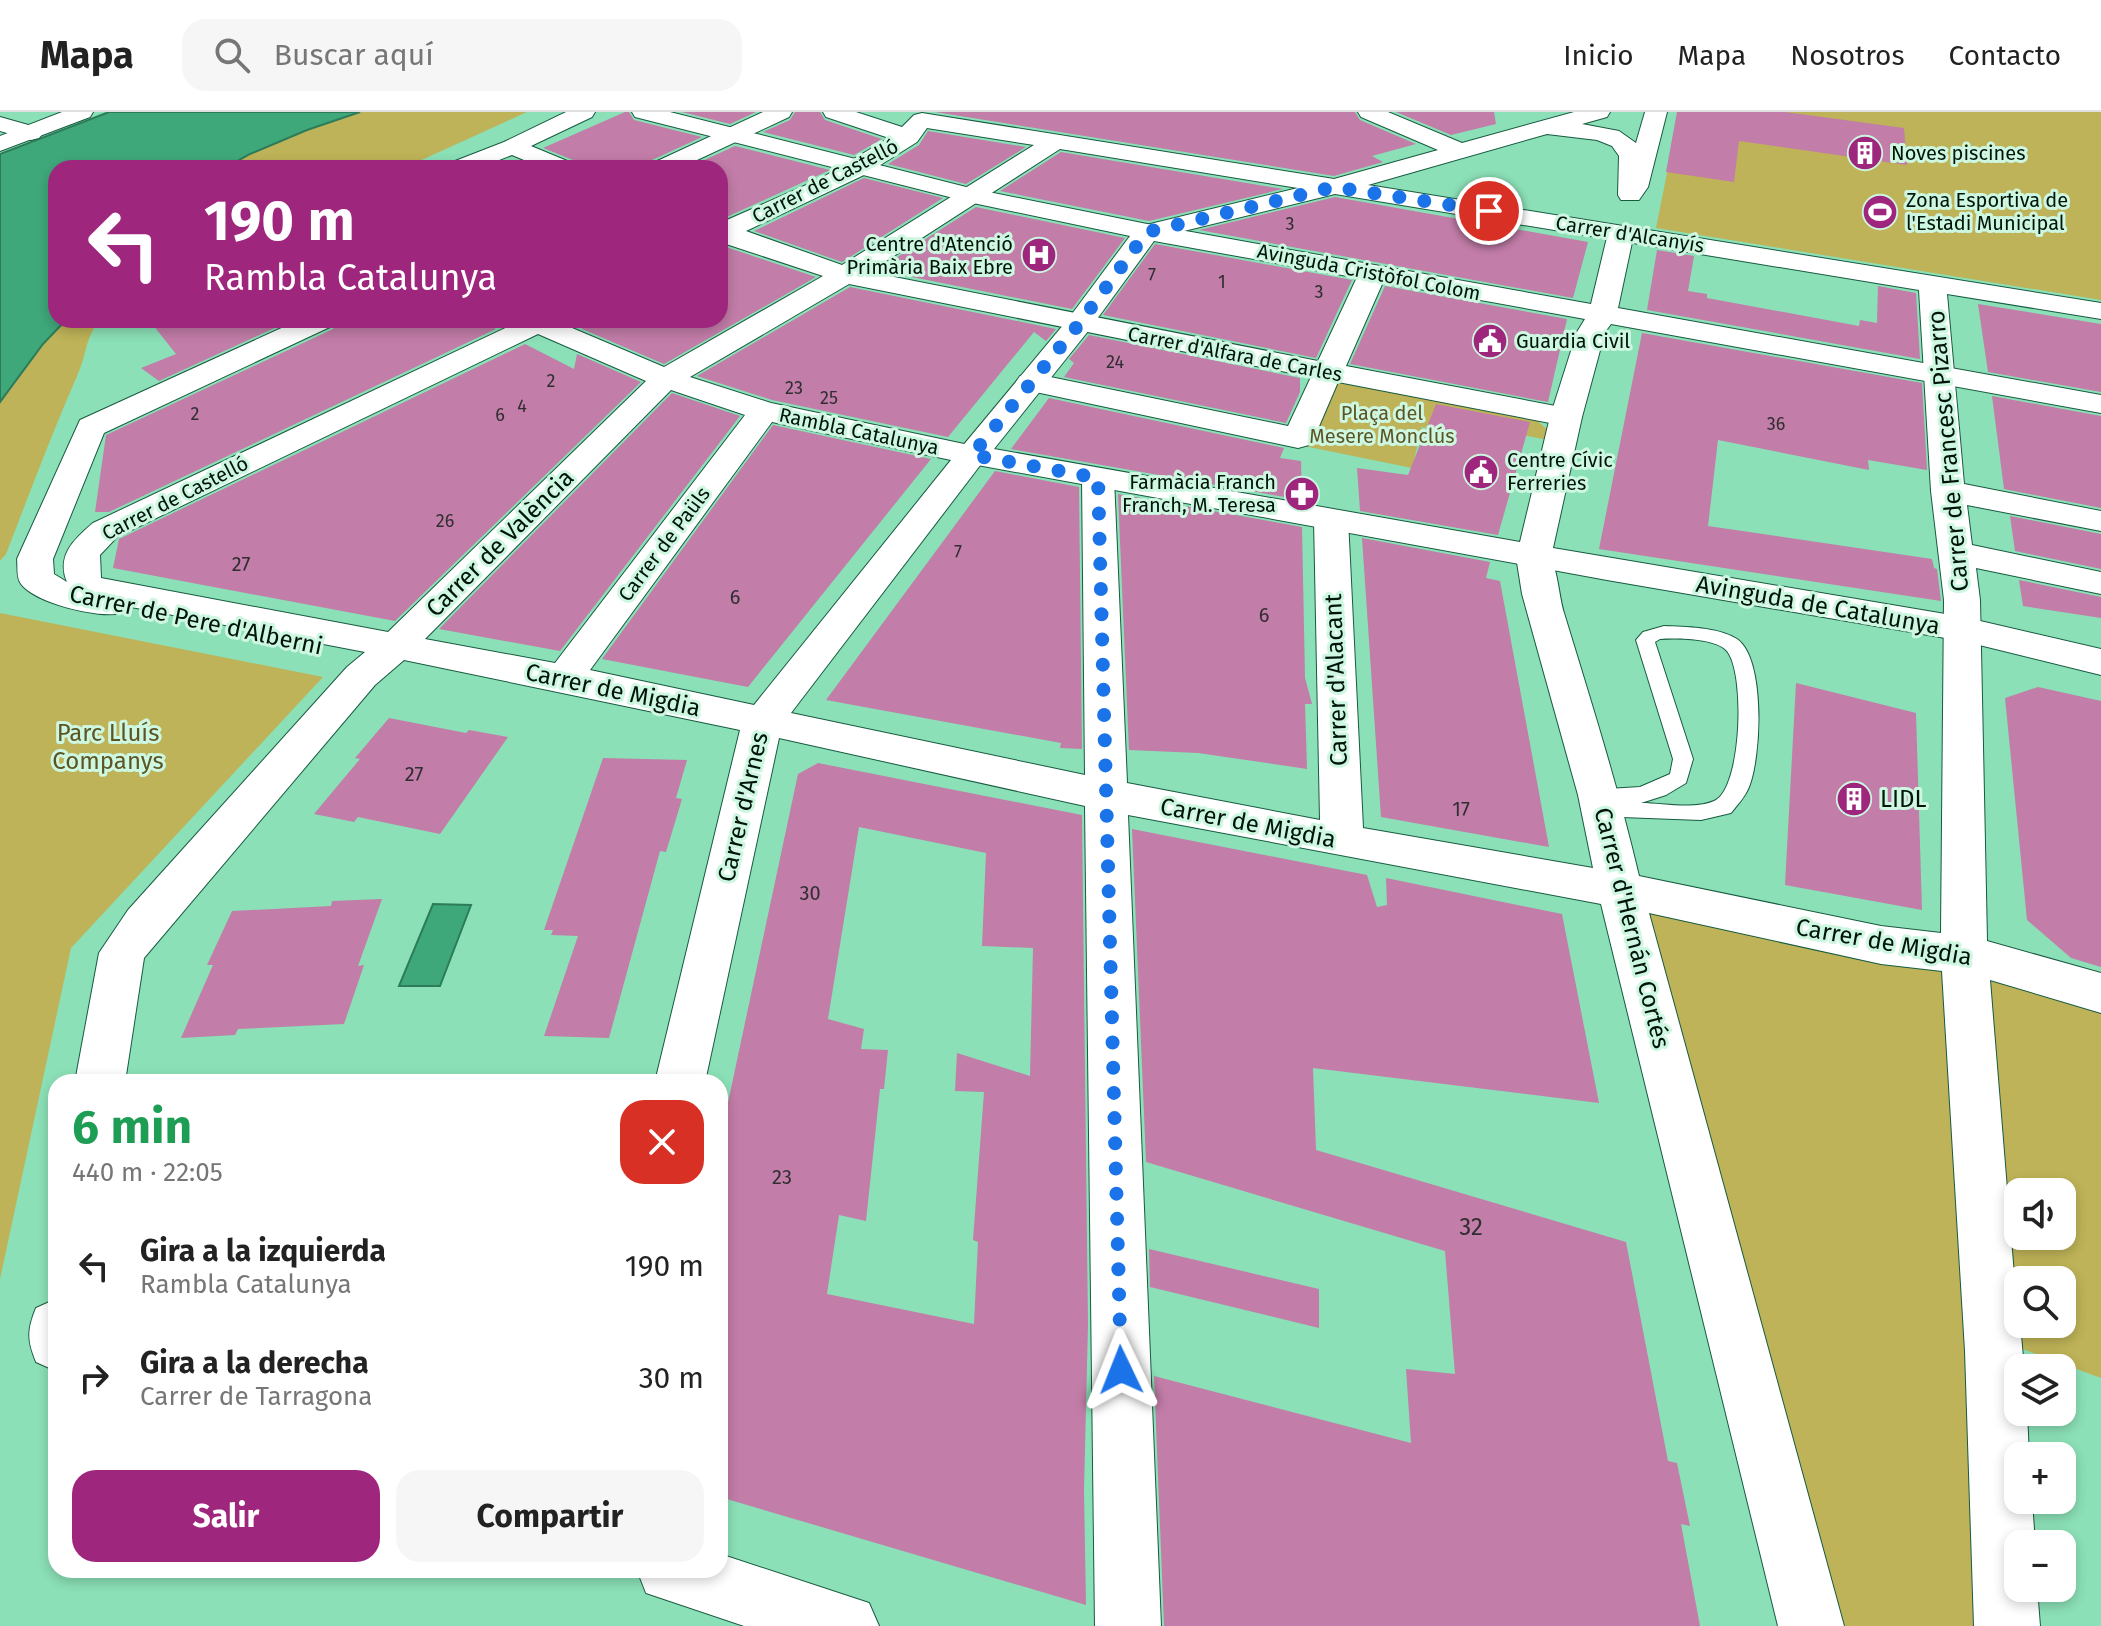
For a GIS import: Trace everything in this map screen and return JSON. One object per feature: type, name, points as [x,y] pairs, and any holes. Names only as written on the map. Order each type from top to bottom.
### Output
[{"type":"street","points":[[0,144],[82,112]]},
{"type":"street","points":[[479,160],[584,112]]},
{"type":"street","name":"Avinguda Cristòfol Colom","points":[[643,112],[973,196],[1147,232],[2101,404]]},
{"type":"street","points":[[679,160],[781,112]]},
{"type":"street","points":[[1369,112],[1460,151]]},
{"type":"street","points":[[1147,232],[1334,187],[1599,112]]},
{"type":"street","name":"Carrer d'Alcanyís","points":[[846,113],[1055,142],[2101,311]]},
{"type":"street","points":[[1630,195],[1639,184],[1654,113]]},
{"type":"street","name":"Carrer de Castelló","points":[[728,229],[857,168],[925,123]]},
{"type":"street","points":[[0,124],[31,133]]},
{"type":"street","points":[[1543,129],[1585,131],[1621,142],[1631,151],[1630,195]]},
{"type":"street","name":"Carrer de València","points":[[101,1074],[122,953],[144,923],[361,676],[395,647],[666,378],[845,275],[1055,142]]},
{"type":"street","points":[[512,147],[544,160]]},
{"type":"street","name":"Carrer d'Hernán Cortés","points":[[1630,195],[1602,316],[1591,332],[1566,417],[1534,556],[1540,594],[1600,803],[1811,1626]]},
{"type":"street","name":"Carrer d'Arnes","points":[[682,1074],[762,723],[1079,324],[1147,232]]},
{"type":"street","name":"Carrer d'Alfara de Carles","points":[[728,234],[845,275],[1079,324],[1566,417]]},
{"type":"street","points":[[1031,382],[1298,438],[1373,273]]},
{"type":"street","name":"Carrer de Francesc Pizarro","points":[[1932,283],[1937,375],[1948,491],[1958,553],[1963,629],[1964,954],[1994,1351],[2007,1626]]},
{"type":"street","name":"Carrer de Pere d'Alberni","points":[[305,328],[91,427],[42,538],[35,559],[36,579],[62,594],[99,604],[341,650],[360,660],[361,676]]},
{"type":"street","name":"Carrer de Castelló","points":[[395,647],[88,587],[80,575],[80,559],[88,545],[114,526],[522,328]]},
{"type":"street","name":"Rambla Catalunya","points":[[552,328],[666,378],[764,411],[972,455],[1534,556]]},
{"type":"street","name":"Carrer de Paüls","points":[[564,678],[764,411]]},
{"type":"street","points":[[1098,478],[1128,1626]]},
{"type":"street","points":[[68,484],[72,520],[80,526],[114,526]]},
{"type":"street","points":[[1948,491],[2101,521]]},
{"type":"street","name":"Carrer d'Alacant","points":[[1331,519],[1342,841]]},
{"type":"street","points":[[1958,553],[2101,583]]},
{"type":"street","name":"Avinguda de Catalunya","points":[[1534,556],[1963,629],[2101,662]]},
{"type":"street","name":"Carrer de Migdia","points":[[395,647],[564,678],[1106,795],[1620,890],[1881,945],[1964,954],[2101,993]]},
{"type":"street","points":[[694,1578],[846,1626]]},
{"type":"lane","points":[[1667,632],[1722,640],[1734,647],[1746,672],[1749,698],[1739,786],[1724,807],[1701,812],[1600,803],[1657,793],[1679,778],[1683,759],[1645,640],[1653,633],[1667,632]]},
{"type":"green space","points":[[360,112],[527,112],[422,160],[239,160],[308,130]]},
{"type":"green space","name":"Zona Esportiva de l'Estadi Municipal","points":[[1679,112],[2101,112],[2101,300],[1656,228]]},
{"type":"green space","points":[[58,328],[95,328],[6,554],[0,561],[0,402]]},
{"type":"green space","name":"Plaça del Mesere Monclús","points":[[1338,379],[1534,418],[1548,430],[1548,440],[1464,423],[1459,435],[1422,427],[1412,468],[1304,446]]},
{"type":"green space","name":"Parc Lluís Companys","points":[[0,613],[323,677],[71,948],[0,1279]]},
{"type":"green space","points":[[1621,890],[2101,993],[2101,1378],[2076,1369],[2076,1354],[2036,1354],[2017,1347],[2017,1354],[2004,1354],[2004,1426],[2013,1426],[2012,1442],[2004,1442],[2004,1514],[2008,1514],[2007,1530],[2004,1530],[2002,1626],[1811,1626]]},
{"type":"shaded area","points":[[109,112],[360,112],[307,130],[239,160],[48,160],[48,328],[58,328],[0,402],[0,154]]},
{"type":"shaded area","points":[[433,904],[471,905],[440,986],[399,986]]},
{"type":"building","points":[[625,112],[629,112],[634,120],[702,137],[652,160],[573,160],[543,148]]},
{"type":"building","points":[[682,112],[756,112],[730,124]]},
{"type":"building","points":[[795,112],[820,112],[825,120],[882,139],[854,155],[763,132],[790,120]]},
{"type":"building","points":[[935,112],[1355,112],[1360,120],[1416,144],[1372,156],[1383,162],[1334,176]]},
{"type":"building","points":[[1396,112],[1494,112],[1496,124],[1451,135]]},
{"type":"building","name":"Noves piscines","points":[[1677,112],[1785,112],[1904,128],[1907,165],[1739,141],[1734,182],[1666,172]]},
{"type":"building","points":[[928,131],[1026,147],[966,184],[888,164],[919,145]]},
{"type":"building","points":[[735,146],[830,170],[728,216],[728,160],[704,160]]},
{"type":"building","points":[[1061,152],[1283,189],[1149,221],[1000,191]]},
{"type":"building","points":[[864,178],[943,198],[842,262],[754,231]]},
{"type":"building","points":[[1335,197],[1588,242],[1573,298],[1199,230]]},
{"type":"building","points":[[976,207],[1125,238],[1072,309],[877,270]]},
{"type":"building","points":[[1155,244],[1352,280],[1316,358],[1103,315]]},
{"type":"building","points":[[728,248],[816,277],[728,327]]},
{"type":"building","points":[[1657,250],[1694,256],[1688,291],[1707,294],[1707,298],[1859,326],[1860,320],[1877,323],[1878,286],[1916,293],[1920,359],[1647,310]]},
{"type":"building","points":[[1385,286],[1567,319],[1548,402],[1350,364]]},
{"type":"building","points":[[850,287],[1056,329],[1046,341],[1034,332],[948,437],[772,400],[697,376]]},
{"type":"building","points":[[1978,304],[2101,324],[2101,392],[1988,372]]},
{"type":"building","points":[[155,328],[275,328],[159,381],[141,368],[176,354]]},
{"type":"building","points":[[582,328],[727,328],[664,364]]},
{"type":"building","points":[[333,329],[496,329],[109,512],[95,512],[106,435]]},
{"type":"building","points":[[1642,333],[1922,383],[1927,470],[1868,460],[1869,470],[1718,440],[1708,526],[1932,559],[1937,569],[1941,601],[1599,549]]},
{"type":"building","points":[[1089,335],[1300,378],[1300,392],[1286,423],[1064,377],[1074,363],[1069,359]]},
{"type":"building","points":[[525,344],[574,369],[577,354],[641,382],[395,621],[113,568],[119,539]]},
{"type":"building","points":[[672,393],[740,416],[560,651],[439,629]]},
{"type":"building","points":[[1992,396],[2101,416],[2101,508],[2004,489]]},
{"type":"building","points":[[1049,398],[1284,448],[1280,458],[1301,461],[1302,500],[1011,449]]},
{"type":"building","points":[[1436,404],[1530,422],[1498,535],[1360,511],[1357,468],[1408,475]]},
{"type":"building","points":[[773,425],[931,459],[748,687],[602,659]]},
{"type":"building","points":[[995,471],[1079,487],[1082,749],[1060,748],[1061,743],[826,700]]},
{"type":"building","points":[[1118,494],[1302,527],[1305,678],[1312,704],[1305,704],[1307,769],[1198,753],[1129,750]]},
{"type":"building","points":[[2010,516],[2101,534],[2101,569],[2015,551]]},
{"type":"building","points":[[1362,538],[1490,562],[1486,578],[1500,581],[1549,847],[1381,817]]},
{"type":"building","points":[[2019,580],[2101,597],[2101,618],[2023,606]]},
{"type":"building","name":"LIDL","points":[[1796,683],[1916,713],[1922,910],[1785,885]]},
{"type":"building","points":[[2038,687],[2101,701],[2101,967],[2071,958],[2027,920],[2005,698]]},
{"type":"building","points":[[389,718],[466,733],[469,730],[508,737],[440,834],[358,817],[354,822],[314,814]]},
{"type":"building","points":[[603,758],[687,760],[676,798],[682,799],[666,852],[660,851],[609,1038],[544,1036],[578,936],[551,935],[553,930],[544,930]]},
{"type":"building","points":[[818,763],[1082,815],[1088,1325],[1084,1490],[1086,1605],[728,1499],[728,1102],[798,774]],"holes":[[[859,827],[986,853],[982,946],[1033,948],[1030,1076],[957,1053],[955,1091],[984,1092],[973,1240],[978,1242],[974,1324],[827,1294],[839,1215],[866,1221],[880,1089],[884,1089],[888,1050],[861,1049],[864,1029],[828,1019]]]},
{"type":"building","points":[[1132,829],[1367,875],[1377,907],[1387,905],[1386,878],[1562,914],[1599,1103],[1313,1068],[1316,1150],[1626,1242],[1668,1461],[1677,1463],[1690,1526],[1681,1524],[1700,1626],[1164,1626],[1154,1376],[1411,1443],[1406,1369],[1455,1374],[1445,1251],[1146,1162]]},
{"type":"building","points":[[382,899],[358,966],[364,965],[344,1024],[238,1029],[235,1035],[181,1038],[213,965],[207,965],[232,911],[331,906],[332,901]]},
{"type":"building","points":[[1149,1249],[1319,1289],[1319,1328],[1150,1287]]},
{"type":"place","name":"Noves piscines","points":[[1865,153]]},
{"type":"place","name":"Zona Esportiva de l'Estadi Municipal","points":[[1880,212]]},
{"type":"place","name":"Centre d'Atenció Primària Baix Ebre","points":[[1039,255]]},
{"type":"place","name":"Guardia Civil","points":[[1490,341]]},
{"type":"place","name":"Centre Cívic Ferreries","points":[[1481,472]]},
{"type":"place","name":"Farmàcia Franch Franch, M. Teresa","points":[[1302,494]]},
{"type":"place","name":"LIDL","points":[[1854,799]]},
{"type":"route","points":[[1121,1370],[1098,478],[972,455],[1079,324],[1147,232],[1334,187],[1489,211]]}]
